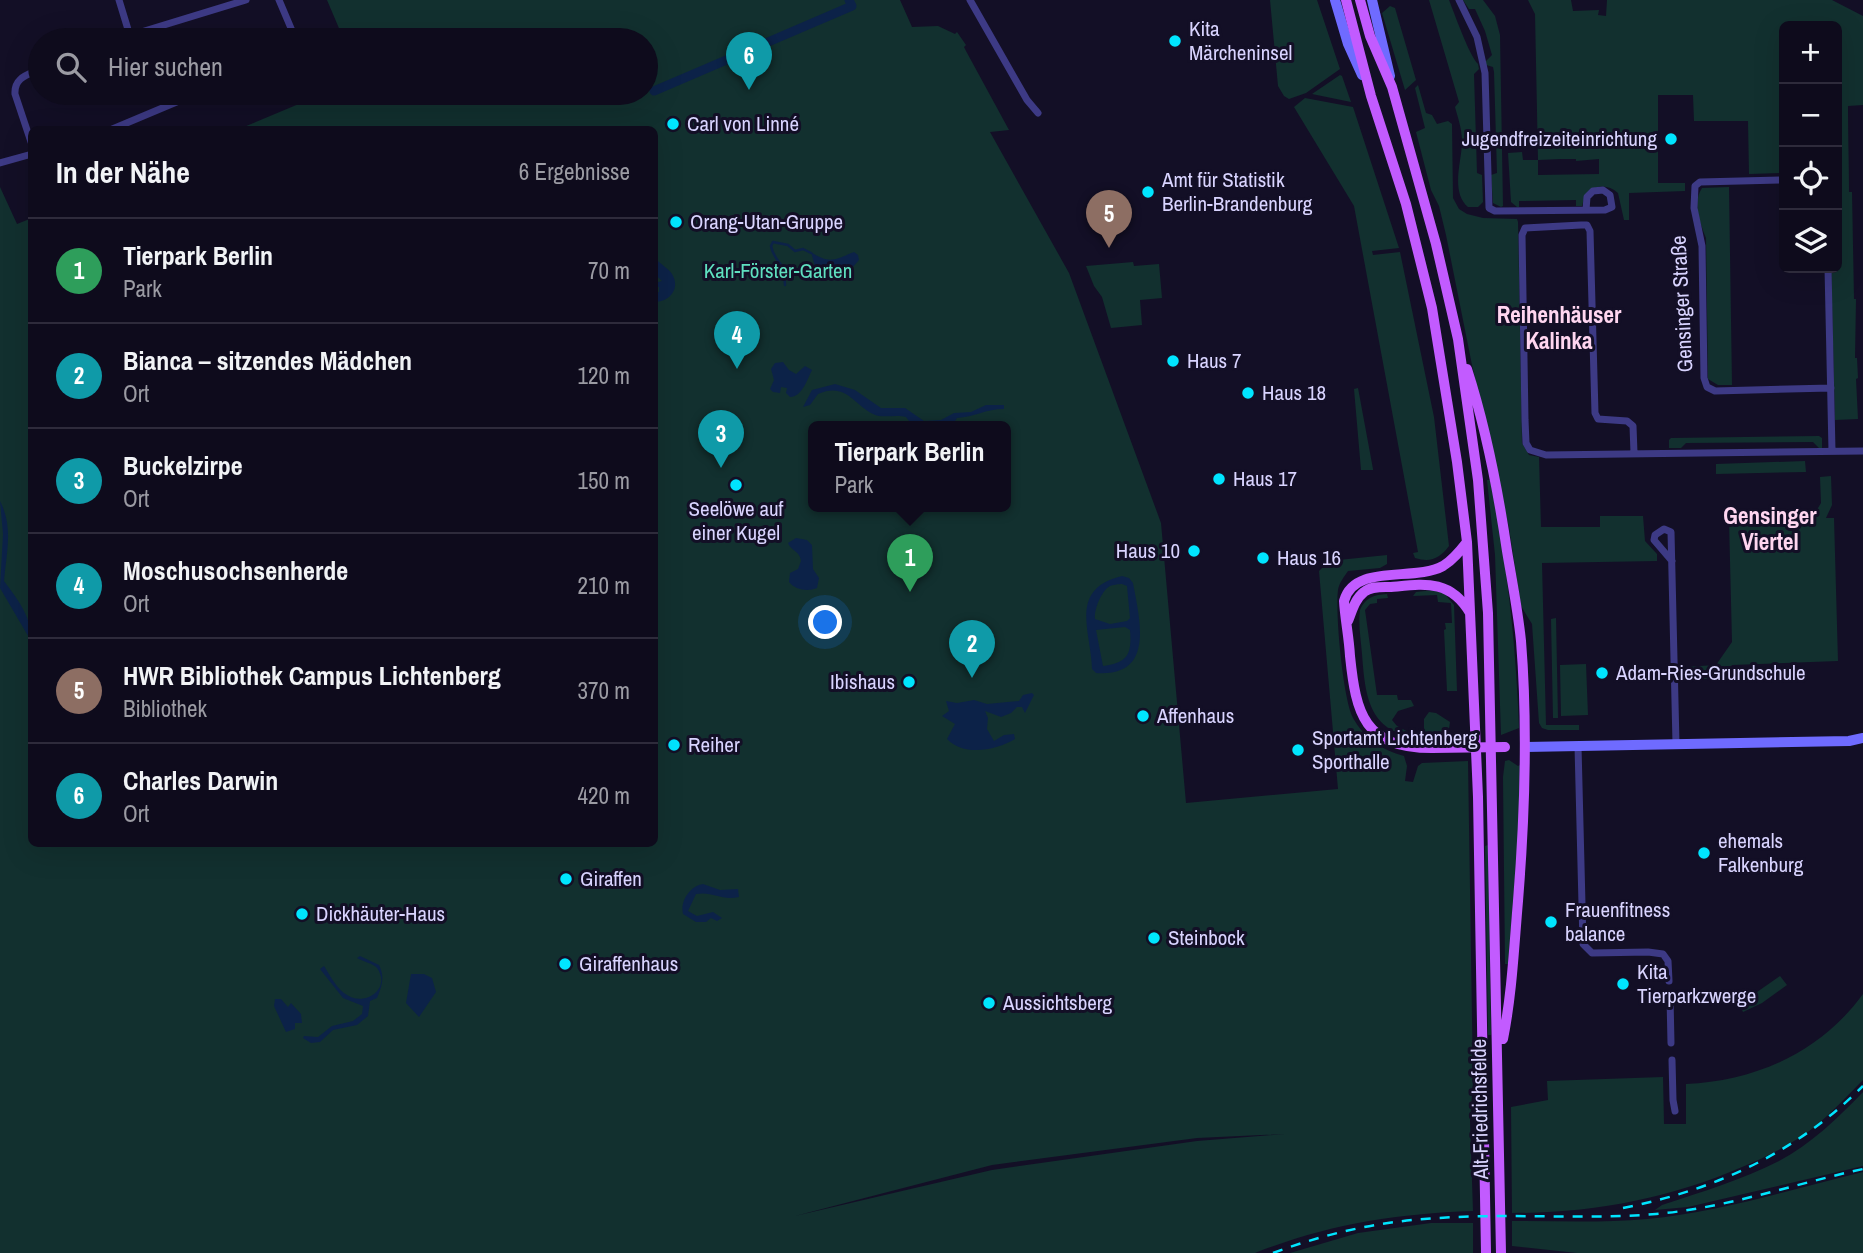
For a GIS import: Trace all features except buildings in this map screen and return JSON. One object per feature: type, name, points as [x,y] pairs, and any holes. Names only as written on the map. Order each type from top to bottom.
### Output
[{"type":"main road","points":[[1346,0],[1371,96],[1406,204],[1432,308],[1467,542],[1478,797],[1486,1253]]},
{"type":"main road","points":[[1360,0],[1370,36],[1392,87],[1436,244],[1458,340],[1475,394],[1501,508],[1520,638],[1525,747],[1521,863],[1512,969],[1498,1059]]},
{"type":"main road","name":"Alt-Friedrichsfelde","points":[[1458,340],[1478,480],[1488,613],[1501,1253]]},
{"type":"main road","points":[[1467,542],[1457,554],[1437,568],[1366,579],[1354,583],[1347,591],[1344,601],[1354,693],[1361,714],[1370,727],[1397,744],[1422,748],[1525,747]]},
{"type":"main road","points":[[1347,624],[1353,605],[1362,593],[1371,588],[1432,584],[1442,587],[1465,605],[1471,616]]},
{"type":"street","points":[[120,0],[128,28]]},
{"type":"street","points":[[156,28],[246,0]]},
{"type":"street","points":[[279,0],[291,28]]},
{"type":"street","points":[[970,0],[1027,100],[1038,113]]},
{"type":"street","points":[[1335,0],[1348,44],[1371,96]]},
{"type":"street","points":[[1372,0],[1382,34],[1392,87]]},
{"type":"street","points":[[1459,0],[1477,37],[1485,74],[1489,208],[1495,211],[1586,210]]},
{"type":"street","points":[[28,75],[15,86],[15,94],[28,133]]},
{"type":"street","points":[[120,126],[169,105]]},
{"type":"street","points":[[0,163],[28,155]]},
{"type":"street","name":"Gensinger Straße","points":[[1779,180],[1700,182],[1695,186],[1693,208],[1702,246],[1704,379],[1707,387],[1715,391],[1831,388]]},
{"type":"street","points":[[1634,453],[1633,426],[1628,421],[1598,419],[1595,413],[1590,231],[1587,225],[1525,228],[1522,235],[1526,443],[1530,450],[1540,454],[1863,451]]},
{"type":"street","points":[[1828,273],[1832,451]]},
{"type":"street","points":[[1672,561],[1676,744]]},
{"type":"street","points":[[1525,747],[1849,741],[1863,738]]},
{"type":"street","points":[[1577,746],[1583,944],[1592,953],[1663,954],[1668,961],[1670,981]]},
{"type":"street","points":[[1670,997],[1671,1043]]},
{"type":"street","points":[[1672,1060],[1675,1111]]},
{"type":"green space","name":"Karl-Förster-Garten","points":[[327,0],[900,0],[912,27],[938,26],[955,34],[957,32],[1009,130],[990,132],[1069,273],[1161,523],[1186,803],[1338,789],[1319,571],[1329,561],[1387,555],[1387,564],[1380,568],[1348,571],[1339,585],[1337,601],[1343,675],[1353,718],[1375,743],[1404,756],[1407,766],[1405,781],[1413,782],[1418,766],[1422,763],[1468,761],[1473,1211],[1362,1222],[1309,1235],[1255,1253],[0,1253],[0,187],[17,224],[28,220],[28,847],[658,847],[658,126],[246,126],[296,105],[658,105],[658,28],[339,28]],"holes":[[[1285,1134],[1197,1141],[992,1170],[795,1216],[992,1165],[1197,1138]]]},
{"type":"green space","points":[[1270,0],[1317,0],[1340,69],[1306,93],[1289,99],[1278,86]]},
{"type":"green space","points":[[1429,0],[1449,0],[1466,44],[1478,64],[1479,69],[1474,74],[1477,173],[1482,175],[1483,202],[1478,207],[1468,207],[1459,193],[1462,137],[1455,107],[1459,102]]},
{"type":"green space","points":[[1463,0],[1483,0],[1495,16],[1500,35],[1501,207],[1493,203],[1491,175],[1497,173],[1494,72],[1493,67],[1486,65],[1492,55],[1475,9],[1469,9]]},
{"type":"green space","points":[[1528,0],[1571,0],[1573,11],[1599,10],[1598,15],[1606,16],[1607,0],[1832,0],[1863,16],[1863,105],[1848,106],[1858,419],[1835,420],[1831,273],[1842,273],[1842,21],[1779,21],[1779,173],[1749,174],[1748,121],[1694,121],[1693,95],[1658,95],[1658,183],[1685,183],[1685,191],[1629,193],[1629,220],[1624,220],[1618,193],[1607,187],[1591,191],[1582,206],[1576,206],[1576,200],[1519,201],[1517,207],[1511,202],[1508,153],[1522,152],[1523,160],[1538,160],[1535,14]],"holes":[[[1599,159],[1599,174],[1538,175],[1538,160]]]},
{"type":"green space","points":[[1390,6],[1395,8],[1416,80],[1405,90],[1382,13]]},
{"type":"green space","points":[[1340,75],[1351,102],[1312,94]]},
{"type":"green space","points":[[1418,85],[1426,113],[1432,115],[1437,124],[1448,121],[1452,124],[1453,198],[1459,209],[1483,218],[1517,219],[1518,222],[1522,443],[1529,455],[1539,457],[1541,527],[1600,527],[1600,516],[1643,516],[1645,541],[1657,554],[1657,561],[1542,563],[1546,725],[1579,725],[1579,730],[1548,730],[1542,728],[1539,723],[1532,624],[1521,606],[1509,528],[1446,235],[1416,132],[1425,128],[1415,88]]},
{"type":"green space","points":[[1305,98],[1353,107],[1399,248],[1372,251],[1373,255],[1400,252],[1434,417],[1449,546],[1442,554],[1430,560],[1415,558],[1413,553],[1418,552],[1354,206],[1294,107]]},
{"type":"green space","points":[[1729,187],[1732,385],[1718,385],[1708,379],[1706,238],[1698,213],[1698,200],[1702,188]]},
{"type":"green space","points":[[1133,262],[1134,266],[1159,264],[1162,298],[1140,300],[1142,325],[1111,328],[1102,297],[1086,266]]},
{"type":"green space","points":[[1358,388],[1373,470],[1361,470],[1354,389]]},
{"type":"green space","points":[[1671,438],[1822,438],[1822,448],[1813,442],[1686,443],[1681,448],[1669,448]]},
{"type":"green space","points":[[1805,461],[1806,472],[1716,474],[1716,464]]},
{"type":"green space","points":[[1831,476],[1832,505],[1826,518],[1834,518],[1838,661],[1732,665],[1717,676],[1685,679],[1685,667],[1716,665],[1732,642],[1729,520],[1812,518],[1821,503],[1820,477]]},
{"type":"green space","points":[[1487,480],[1490,480],[1506,572],[1518,697],[1519,728],[1501,735],[1495,555]]},
{"type":"green space","points":[[1434,590],[1444,593],[1454,605],[1457,691],[1447,691],[1444,630],[1445,623],[1452,623],[1451,603],[1438,602],[1437,595],[1413,596],[1416,592]]},
{"type":"green space","points":[[1387,594],[1388,598],[1377,599],[1377,603],[1370,604],[1365,610],[1377,695],[1397,695],[1398,700],[1411,700],[1414,706],[1398,711],[1392,720],[1397,726],[1416,736],[1400,733],[1379,719],[1372,708],[1365,683],[1360,610],[1371,598]]},
{"type":"green space","points":[[1556,618],[1558,718],[1553,718],[1551,619]]},
{"type":"green space","points":[[1586,664],[1588,715],[1561,716],[1560,665]]},
{"type":"green space","points":[[1429,712],[1436,713],[1450,722],[1448,736],[1424,737],[1424,719]]},
{"type":"green space","points":[[1505,761],[1520,765],[1518,840],[1508,964],[1505,964],[1503,777]]},
{"type":"green space","points":[[1488,845],[1491,1035],[1488,1035],[1485,846]]},
{"type":"green space","points":[[1780,976],[1787,985],[1762,1003],[1743,1012],[1738,1001]]},
{"type":"green space","points":[[1863,994],[1863,1080],[1823,1120],[1800,1138],[1742,1167],[1658,1196],[1601,1207],[1512,1213],[1511,1107],[1548,1100],[1547,1081],[1663,1077],[1664,1124],[1686,1124],[1686,1084],[1737,1077],[1785,1060],[1827,1032]]},
{"type":"green space","points":[[1863,1092],[1863,1166],[1688,1207],[1655,1210],[1779,1161],[1824,1130]]},
{"type":"green space","points":[[1863,1172],[1863,1253],[1577,1253],[1512,1246],[1512,1221],[1614,1221],[1674,1216],[1729,1206]]},
{"type":"green space","points":[[1431,1223],[1473,1223],[1473,1253],[1290,1253],[1358,1233]]},
{"type":"water","points":[[811,252],[828,260],[854,252],[859,260],[852,268],[841,269],[834,274],[823,273],[815,267]]},
{"type":"water","points":[[658,261],[672,274],[675,285],[669,297],[658,301],[658,282],[662,281],[658,277]]},
{"type":"water","points":[[783,362],[796,374],[805,366],[812,370],[804,387],[794,396],[790,397],[786,393],[787,388],[781,387],[780,393],[770,389],[774,380],[771,369],[775,363]]},
{"type":"water","points":[[835,384],[855,390],[881,408],[905,408],[924,421],[873,414],[842,392],[836,391],[818,394],[810,405],[803,407],[812,390]]},
{"type":"water","points":[[986,405],[1004,405],[1004,409],[957,418],[955,421],[924,421],[941,420],[954,413],[971,412]]},
{"type":"water","points":[[0,501],[8,531],[4,581],[27,616],[28,636],[0,588],[3,534]]},
{"type":"water","points":[[796,538],[807,540],[812,545],[813,569],[819,578],[817,588],[802,590],[789,582],[790,573],[798,569],[801,561],[788,543]]},
{"type":"water","points":[[1122,576],[1133,583],[1140,629],[1139,644],[1128,666],[1115,672],[1096,673],[1092,669],[1086,613],[1094,591],[1105,582]],"holes":[[[1110,586],[1127,586],[1130,618],[1110,624],[1095,619],[1097,606],[1104,592]],[[1125,627],[1130,630],[1127,656],[1123,660],[1103,666],[1096,630]]]},
{"type":"water","points":[[1023,695],[1034,695],[1025,713],[1022,707],[1017,707],[1001,717],[985,711],[988,718],[987,729],[994,741],[1004,735],[1014,734],[1015,739],[990,749],[971,750],[954,745],[947,739],[955,724],[942,716],[949,711],[946,701],[957,703],[974,700],[987,704],[1019,701]]},
{"type":"water","points":[[703,884],[720,890],[738,889],[739,897],[733,898],[696,894],[688,911],[697,916],[713,912],[722,918],[717,921],[711,918],[706,922],[696,922],[683,914],[687,895]]},
{"type":"water","points":[[360,956],[379,965],[382,974],[377,998],[370,1001],[368,1016],[357,1025],[333,1030],[320,1042],[311,1043],[303,1038],[318,1037],[332,1026],[353,1021],[362,1014],[363,1006],[343,998],[320,969],[324,966],[344,993],[360,999],[367,998],[378,989],[381,976],[377,968],[357,958]]},
{"type":"water","points":[[411,974],[424,974],[432,978],[436,992],[419,1017],[406,1003]]},
{"type":"water","points":[[275,999],[281,999],[288,1007],[291,1003],[301,1014],[302,1023],[295,1023],[295,1029],[286,1032],[274,1006]]},
{"type":"waterway","points":[[658,89],[852,6],[849,0]]},
{"type":"waterway","points":[[785,285],[784,269],[773,253],[773,242],[788,245],[795,251],[803,249],[811,253]]},
{"type":"railway","points":[[1623,1208],[1690,1191],[1752,1165],[1810,1131],[1863,1086]]},
{"type":"railway","points":[[1273,1253],[1354,1229],[1396,1222],[1493,1216],[1629,1216],[1682,1211],[1863,1169]]},
{"type":"place","name":"Kita Märcheninsel","points":[[1175,41]]},
{"type":"place","name":"Charles Darwin","points":[[749,90]]},
{"type":"place","name":"Carl von Linné","points":[[673,124]]},
{"type":"place","name":"Jugendfreizeiteinrichtung","points":[[1671,139]]},
{"type":"place","name":"Amt für Statistik Berlin-Brandenburg","points":[[1148,192]]},
{"type":"place","name":"Orang-Utan-Gruppe","points":[[676,222]]},
{"type":"place","name":"HWR Bibliothek Campus Lichtenberg","points":[[1109,248]]},
{"type":"place","name":"Haus 7","points":[[1173,361]]},
{"type":"place","name":"Moschusochsenherde","points":[[737,369]]},
{"type":"place","name":"Haus 18","points":[[1248,393]]},
{"type":"place","name":"Buckelzirpe","points":[[721,468]]},
{"type":"place","name":"Haus 17","points":[[1219,479]]},
{"type":"place","name":"Seelöwe auf einer Kugel","points":[[736,485]]},
{"type":"place","name":"Haus 10","points":[[1194,551]]},
{"type":"place","name":"Haus 16","points":[[1263,558]]},
{"type":"place","name":"Tierpark Berlin","points":[[910,592]]},
{"type":"place","name":"Adam-Ries-Grundschule","points":[[1602,673]]},
{"type":"place","name":"Bianca – sitzendes Mädchen","points":[[972,678]]},
{"type":"place","name":"Ibishaus","points":[[909,682]]},
{"type":"place","name":"Affenhaus","points":[[1143,716]]},
{"type":"place","name":"Reiher","points":[[674,745]]},
{"type":"place","name":"Sportamt Lichtenberg Sporthalle","points":[[1298,750]]},
{"type":"place","name":"ehemals Falkenburg","points":[[1704,853]]},
{"type":"place","name":"Giraffen","points":[[566,879]]},
{"type":"place","name":"Dickhäuter-Haus","points":[[302,914]]},
{"type":"place","name":"Frauenfitness balance","points":[[1551,922]]},
{"type":"place","name":"Steinbock","points":[[1154,938]]},
{"type":"place","name":"Giraffenhaus","points":[[565,964]]},
{"type":"place","name":"Kita Tierparkzwerge","points":[[1623,984]]},
{"type":"place","name":"Aussichtsberg","points":[[989,1003]]},
{"type":"district","name":"Reihenhäuser Kalinka","points":[[1559,328]]},
{"type":"district","name":"Gensinger Viertel","points":[[1770,529]]}]
